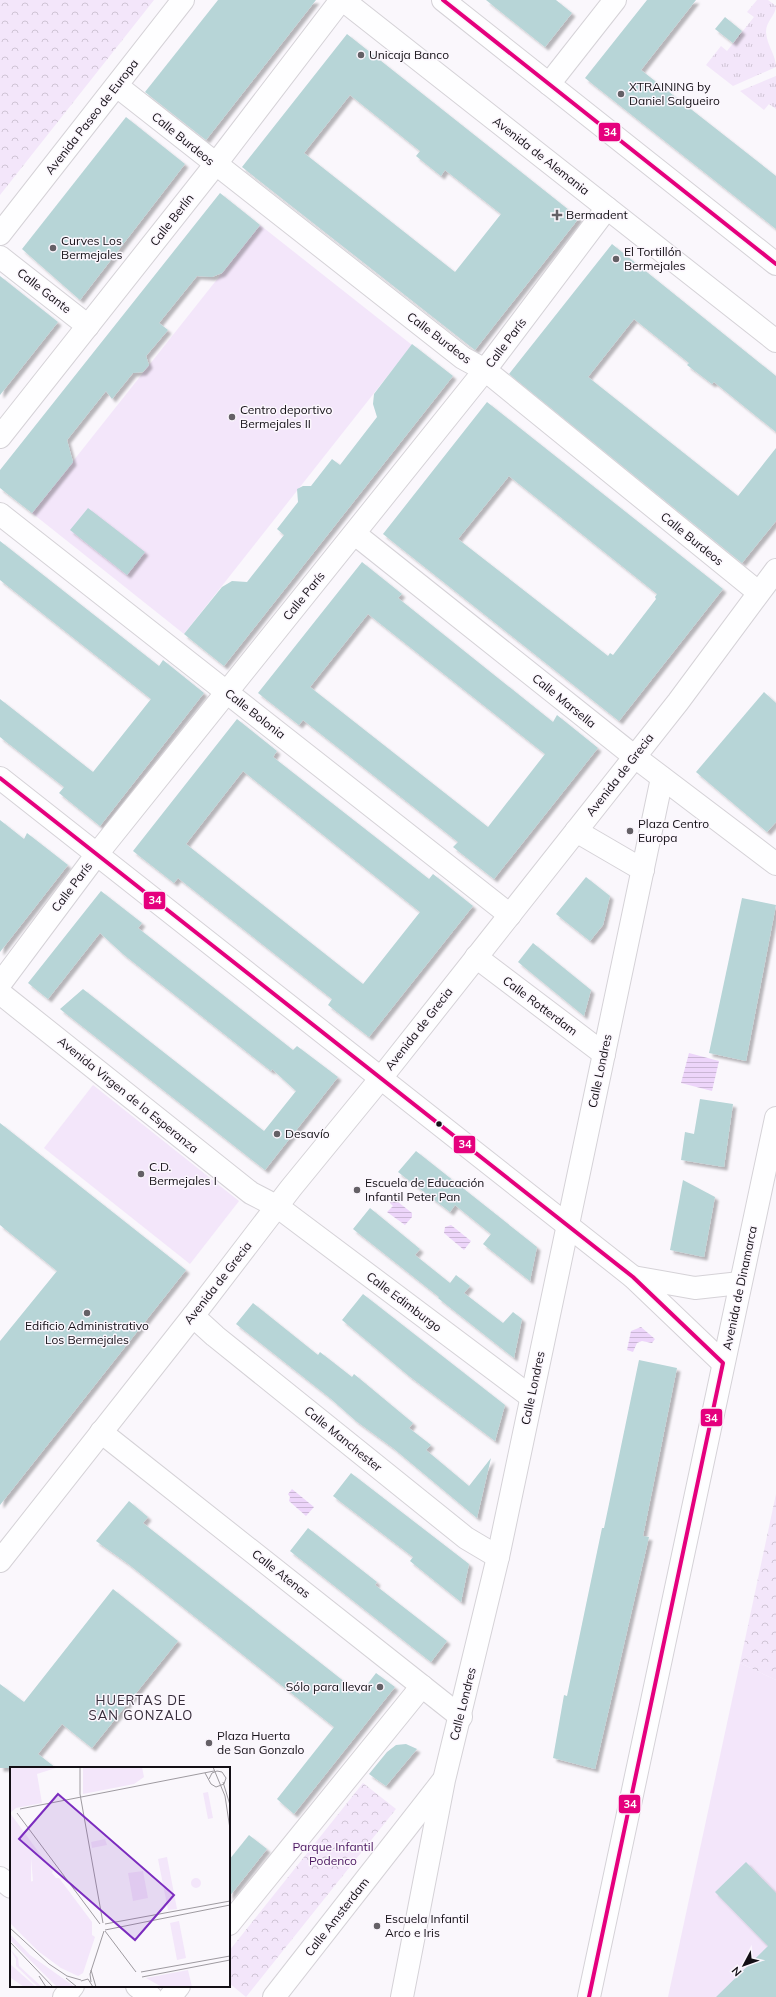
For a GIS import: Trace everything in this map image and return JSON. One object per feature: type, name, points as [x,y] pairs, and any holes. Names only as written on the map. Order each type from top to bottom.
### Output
[{"type":"street","name":"Avenida Paseo de Europa","points":[[0,234],[183,0]]},
{"type":"street","name":"Calle Berlín","points":[[0,438],[215,165],[342,0]]},
{"type":"street","name":"Avenida de Alemania","points":[[342,0],[776,341]]},
{"type":"street","points":[[443,0],[776,264]]},
{"type":"street","points":[[549,84],[615,0]]},
{"type":"street","name":"Calle Burdeos","points":[[117,86],[215,165],[463,358],[485,370],[758,592]]},
{"type":"street","name":"Calle París","points":[[0,984],[97,854],[485,370],[607,208]]},
{"type":"street","name":"Calle Gante","points":[[0,257],[88,326]]},
{"type":"street","name":"Calle Bolonia","points":[[0,514],[510,915]]},
{"type":"street","name":"Calle Marsella","points":[[355,534],[635,757],[776,864]]},
{"type":"street","name":"Avenida de Grecia","points":[[0,1561],[193,1316],[278,1207],[291,1188],[635,757],[678,702],[758,592],[776,570]]},
{"type":"street","points":[[0,778],[633,1277],[724,1363]]},
{"type":"street","name":"Calle Londres","points":[[402,1997],[444,1780],[461,1717],[498,1557],[662,778]]},
{"type":"street","points":[[576,831],[643,870]]},
{"type":"street","name":"Calle Rotterdam","points":[[476,957],[604,1054]]},
{"type":"street","name":"Avenida Virgen de la Esperanza","points":[[0,992],[251,1193],[278,1207]]},
{"type":"street","name":"Avenida de Dinamarca","points":[[589,1997],[776,1118]]},
{"type":"street","name":"Calle Edimburgo","points":[[278,1207],[531,1398]]},
{"type":"street","points":[[633,1277],[695,1288]]},
{"type":"street","points":[[675,1318],[674,1306],[679,1293],[695,1288],[740,1283]]},
{"type":"street","name":"Calle Manchester","points":[[193,1316],[215,1336],[466,1538],[498,1557]]},
{"type":"street","name":"Calle Atenas","points":[[101,1432],[461,1717]]},
{"type":"street","points":[[230,1923],[422,1686]]},
{"type":"street","name":"Calle Amsterdam","points":[[274,1997],[444,1780]]},
{"type":"street","points":[[0,1878],[10,1886]]},
{"type":"street","points":[[64,1997],[71,1987]]},
{"type":"street","points":[[137,1987],[150,1997]]},
{"type":"street","points":[[170,1997],[178,1987]]},
{"type":"green space","points":[[0,0],[154,0],[0,195]]},
{"type":"green space","points":[[757,0],[768,0],[776,6],[776,9],[766,28],[766,32],[768,42],[775,58],[776,67],[733,86],[706,65],[721,46],[727,51],[754,17],[747,12]]},
{"type":"green space","points":[[776,76],[776,109],[769,104],[764,110],[740,91]]},
{"type":"green space","name":"Centro deportivo Bermejales II","points":[[260,225],[412,345],[184,634],[32,513]]},
{"type":"green space","name":"C.D. Bermejales I","points":[[93,1085],[239,1201],[190,1264],[44,1148]]},
{"type":"green space","points":[[776,1494],[776,1680],[740,1663]]},
{"type":"green space","points":[[740,1663],[776,1680],[776,1997],[668,1997]]},
{"type":"green space","name":"Parque Infantil Podenco","points":[[363,1783],[396,1809],[246,1997],[230,1984],[230,1950]]},
{"type":"shaded area","points":[[689,1053],[719,1061],[712,1091],[681,1083]]},
{"type":"shaded area","points":[[393,1198],[412,1213],[412,1217],[405,1225],[387,1212],[393,1206],[390,1203]]},
{"type":"shaded area","points":[[451,1225],[471,1241],[464,1250],[444,1233],[445,1227]]},
{"type":"shaded area","points":[[641,1327],[655,1339],[652,1343],[642,1341],[637,1343],[633,1352],[627,1350],[631,1331]]},
{"type":"shaded area","points":[[292,1489],[314,1507],[306,1516],[289,1501],[290,1497],[288,1494]]},
{"type":"building","points":[[218,0],[316,0],[206,140],[145,92]]},
{"type":"building","points":[[486,0],[556,0],[572,13],[545,47]]},
{"type":"building","points":[[647,0],[696,0],[641,70],[776,176],[776,229],[585,78]]},
{"type":"building","points":[[725,17],[742,31],[733,43],[715,29]]},
{"type":"building","points":[[347,34],[579,218],[475,350],[242,167]],"holes":[[[350,95],[420,151],[416,156],[441,176],[445,170],[501,214],[455,272],[304,153]]]},
{"type":"building","points":[[126,117],[185,164],[80,300],[22,249]]},
{"type":"building","points":[[220,193],[260,225],[222,273],[212,277],[197,276],[159,323],[168,330],[146,356],[149,365],[143,372],[133,373],[112,399],[106,391],[67,440],[73,462],[32,513],[0,488],[0,470]]},
{"type":"building","points":[[612,244],[776,376],[776,432],[714,382],[712,384],[687,365],[689,363],[634,319],[588,377],[738,496],[776,448],[776,521],[742,563],[509,374]]},
{"type":"building","points":[[0,276],[58,322],[0,395]]},
{"type":"building","points":[[412,344],[453,376],[224,666],[184,634],[222,587],[232,581],[247,582],[284,535],[277,529],[298,502],[297,489],[303,486],[311,486],[332,459],[340,465],[377,417],[373,404],[374,394]]},
{"type":"building","points":[[487,402],[723,589],[619,721],[383,534]],"holes":[[[509,476],[657,594],[655,597],[656,599],[613,655],[610,653],[608,656],[458,539]]]},
{"type":"building","points":[[88,508],[145,552],[127,575],[70,530]]},
{"type":"building","points":[[0,541],[159,666],[163,660],[204,693],[100,826],[59,793],[64,787],[0,737],[0,699],[93,772],[151,699],[0,580]]},
{"type":"building","points":[[362,562],[402,594],[398,598],[553,722],[557,715],[598,748],[494,879],[453,847],[458,842],[303,720],[299,725],[258,693]],"holes":[[[368,614],[545,754],[488,827],[310,687]]]},
{"type":"building","points":[[764,692],[776,703],[776,822],[767,832],[696,772]]},
{"type":"building","points":[[237,719],[277,751],[273,757],[429,879],[433,874],[473,906],[369,1037],[328,1005],[332,999],[178,878],[174,883],[133,851]],"holes":[[[243,771],[420,912],[363,984],[186,844]]]},
{"type":"building","points":[[0,820],[24,839],[27,833],[68,865],[0,952]]},
{"type":"building","points":[[586,877],[610,896],[603,925],[590,941],[556,914]]},
{"type":"building","points":[[101,891],[142,923],[138,928],[293,1050],[297,1046],[338,1077],[265,1170],[60,1009],[83,989],[264,1131],[296,1091],[272,1069],[271,1071],[123,954],[100,933],[48,999],[28,983]]},
{"type":"building","points":[[742,898],[776,905],[746,1061],[709,1053]]},
{"type":"building","points":[[533,943],[591,990],[584,1016],[518,962]]},
{"type":"building","points":[[700,1099],[733,1104],[724,1167],[681,1160],[685,1132],[694,1134]]},
{"type":"building","name":"Edificio Administrativo Los Bermejales","points":[[0,1123],[186,1270],[0,1505],[0,1341],[57,1271],[0,1225]]},
{"type":"building","points":[[416,1151],[537,1247],[530,1281],[483,1244],[491,1234],[455,1205],[450,1212],[398,1172]]},
{"type":"building","points":[[683,1180],[715,1197],[704,1257],[670,1250]]},
{"type":"building","points":[[370,1208],[420,1249],[415,1255],[450,1283],[456,1275],[470,1286],[464,1293],[503,1323],[513,1312],[522,1319],[514,1358],[353,1229]]},
{"type":"building","points":[[363,1294],[505,1405],[495,1441],[409,1376],[342,1320]]},
{"type":"building","points":[[253,1303],[318,1355],[320,1352],[352,1377],[354,1374],[413,1423],[409,1428],[431,1445],[426,1450],[469,1486],[491,1458],[477,1518],[393,1448],[356,1421],[330,1398],[236,1324]]},
{"type":"building","points":[[639,1360],[677,1368],[643,1536],[649,1537],[595,1769],[553,1758],[564,1695],[567,1696]]},
{"type":"building","points":[[351,1473],[469,1564],[461,1602],[410,1561],[413,1557],[333,1496]]},
{"type":"building","points":[[129,1501],[148,1517],[143,1523],[360,1694],[376,1673],[395,1687],[294,1814],[277,1799],[334,1727],[127,1563],[96,1541]]},
{"type":"building","points":[[308,1528],[377,1582],[375,1585],[447,1641],[431,1662],[290,1551]]},
{"type":"building","points":[[113,1589],[178,1641],[92,1748],[62,1724],[38,1754],[55,1767],[0,1768],[0,1684],[24,1702]]},
{"type":"building","points":[[406,1744],[417,1749],[386,1786],[369,1774],[387,1752],[396,1745]]},
{"type":"building","points":[[249,1835],[267,1849],[230,1896],[230,1859]]},
{"type":"building","points":[[746,1862],[776,1893],[776,1997],[716,1997],[768,1946],[715,1892]]},
{"type":"transit line","name":"34","points":[[443,0],[776,264]]},
{"type":"transit line","name":"34","points":[[0,778],[633,1277],[723,1363],[589,1997]]},
{"type":"place","name":"Unicaja Banco","points":[[361,55]]},
{"type":"place","name":"XTRAINING by Daniel Salgueiro","points":[[621,94]]},
{"type":"place","name":"Bermadent","points":[[557,215]]},
{"type":"place","name":"Curves Los Bermejales","points":[[53,248]]},
{"type":"place","name":"El Tortillón Bermejales","points":[[616,259]]},
{"type":"place","name":"Centro deportivo Bermejales II","points":[[232,417]]},
{"type":"place","name":"Plaza Centro Europa","points":[[630,831]]},
{"type":"place","name":"Desavío","points":[[277,1134]]},
{"type":"place","name":"C.D. Bermejales I","points":[[141,1174]]},
{"type":"place","name":"Escuela de Educación Infantil Peter Pan","points":[[357,1190]]},
{"type":"place","name":"Edificio Administrativo Los Bermejales","points":[[87,1313]]},
{"type":"place","name":"Sólo para llevar","points":[[380,1687]]},
{"type":"place","name":"Plaza Huerta de San Gonzalo","points":[[209,1743]]},
{"type":"place","name":"Escuela Infantil Arco e Iris","points":[[377,1926]]},
{"type":"district","name":"HUERTAS DE SAN GONZALO","points":[[141,1708]]}]
